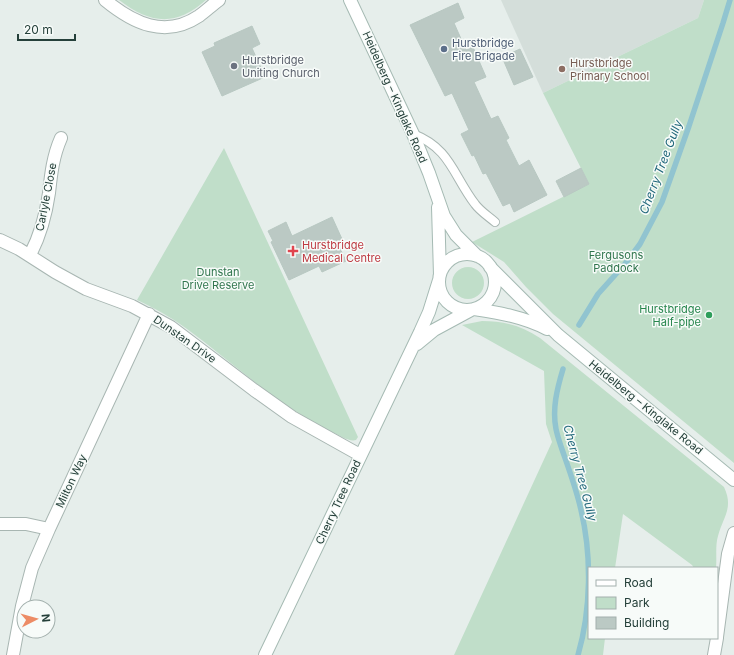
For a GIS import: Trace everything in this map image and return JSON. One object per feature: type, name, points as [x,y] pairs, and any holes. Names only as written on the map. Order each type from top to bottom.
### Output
[{"type":"street","points":[[105,0],[134,20],[159,28],[176,26],[191,20],[218,0]]},
{"type":"street","name":"Heidelberg – Kinglake Road","points":[[350,0],[413,134],[444,216],[464,244],[477,256]]},
{"type":"street","name":"Carlyle Close","points":[[30,255],[40,235],[53,162],[61,138]]},
{"type":"street","name":"Heidelberg – Kinglake Road","points":[[437,196],[439,228],[439,279]]},
{"type":"street","name":"Dunstan Drive","points":[[0,240],[20,248],[55,272],[86,289],[149,314],[192,342],[292,417],[360,455]]},
{"type":"street","points":[[469,254],[477,256],[490,267],[494,279],[493,292],[489,300],[482,306],[473,310],[458,308],[447,302],[440,288],[439,279],[445,266],[454,258],[469,254]]},
{"type":"street","name":"Heidelberg – Kinglake Road","points":[[490,267],[558,335],[734,480]]},
{"type":"street","name":"Cherry Tree Road","points":[[265,655],[412,349],[429,312],[439,279]]},
{"type":"street","name":"Heidelberg – Kinglake Road","points":[[473,310],[510,315],[524,319],[558,335]]},
{"type":"street","name":"Cherry Tree Road","points":[[412,349],[434,330],[473,310]]},
{"type":"street","name":"Milton Way","points":[[14,655],[26,588],[32,568],[149,314]]},
{"type":"street","points":[[0,524],[26,524],[49,529]]},
{"type":"street","points":[[718,630],[726,564],[734,533]]},
{"type":"street","points":[[714,655],[717,639]]},
{"type":"lane","points":[[413,134],[428,141],[442,153],[475,204],[495,222]]},
{"type":"shaded area","name":"Hurstbridge Primary School","points":[[501,0],[704,0],[698,18],[543,93]]},
{"type":"green space","points":[[119,0],[206,0],[195,9],[184,15],[163,19],[152,18],[141,14]]},
{"type":"green space","name":"Fergusons Paddock","points":[[704,0],[734,0],[734,463],[553,314],[504,262],[472,242],[589,184],[543,93],[698,18]]},
{"type":"green space","name":"Dunstan Drive Reserve","points":[[224,148],[358,437],[356,440],[342,437],[294,410],[276,398],[181,325],[137,300]]},
{"type":"green space","points":[[465,267],[471,267],[480,271],[484,283],[480,295],[471,299],[465,299],[456,295],[452,286],[452,280],[456,271]]},
{"type":"green space","points":[[482,321],[498,322],[526,330],[540,338],[724,487],[727,494],[727,512],[717,540],[716,567],[693,567],[623,514],[615,567],[588,567],[588,639],[605,639],[603,655],[454,655],[552,442],[546,424],[544,371],[462,325]]},
{"type":"building","points":[[458,3],[464,18],[454,23],[466,50],[473,47],[486,77],[474,82],[491,119],[498,116],[509,138],[506,140],[519,166],[529,160],[547,195],[514,212],[510,203],[503,206],[486,173],[483,174],[474,155],[472,156],[461,134],[469,130],[452,93],[445,96],[410,25]]},
{"type":"building","name":"Hurstbridge Uniting Church","points":[[252,26],[260,44],[252,48],[265,77],[222,96],[202,52],[215,46],[214,43]]},
{"type":"building","points":[[520,49],[533,77],[514,85],[502,57]]},
{"type":"building","points":[[581,168],[589,184],[564,197],[556,181]]},
{"type":"building","name":"Hurstbridge Medical Centre","points":[[332,217],[342,239],[337,242],[346,261],[322,272],[319,266],[289,280],[271,242],[273,241],[268,231],[286,222],[292,236]]},
{"type":"waterway","name":"Cherry Tree Gully","points":[[579,325],[598,294],[625,264],[640,244],[662,202],[689,126],[730,0]]},
{"type":"waterway","name":"Cherry Tree Gully","points":[[563,369],[556,399],[555,422],[558,436],[578,497],[585,528],[588,564],[588,601],[586,620],[578,655]]},
{"type":"place","name":"Hurstbridge Fire Brigade","points":[[444,49]]},
{"type":"place","name":"Hurstbridge Uniting Church","points":[[234,66]]},
{"type":"place","name":"Hurstbridge Primary School","points":[[562,69]]},
{"type":"place","name":"Hurstbridge Medical Centre","points":[[293,251]]},
{"type":"place","name":"Hurstbridge Half-pipe","points":[[709,315]]}]
